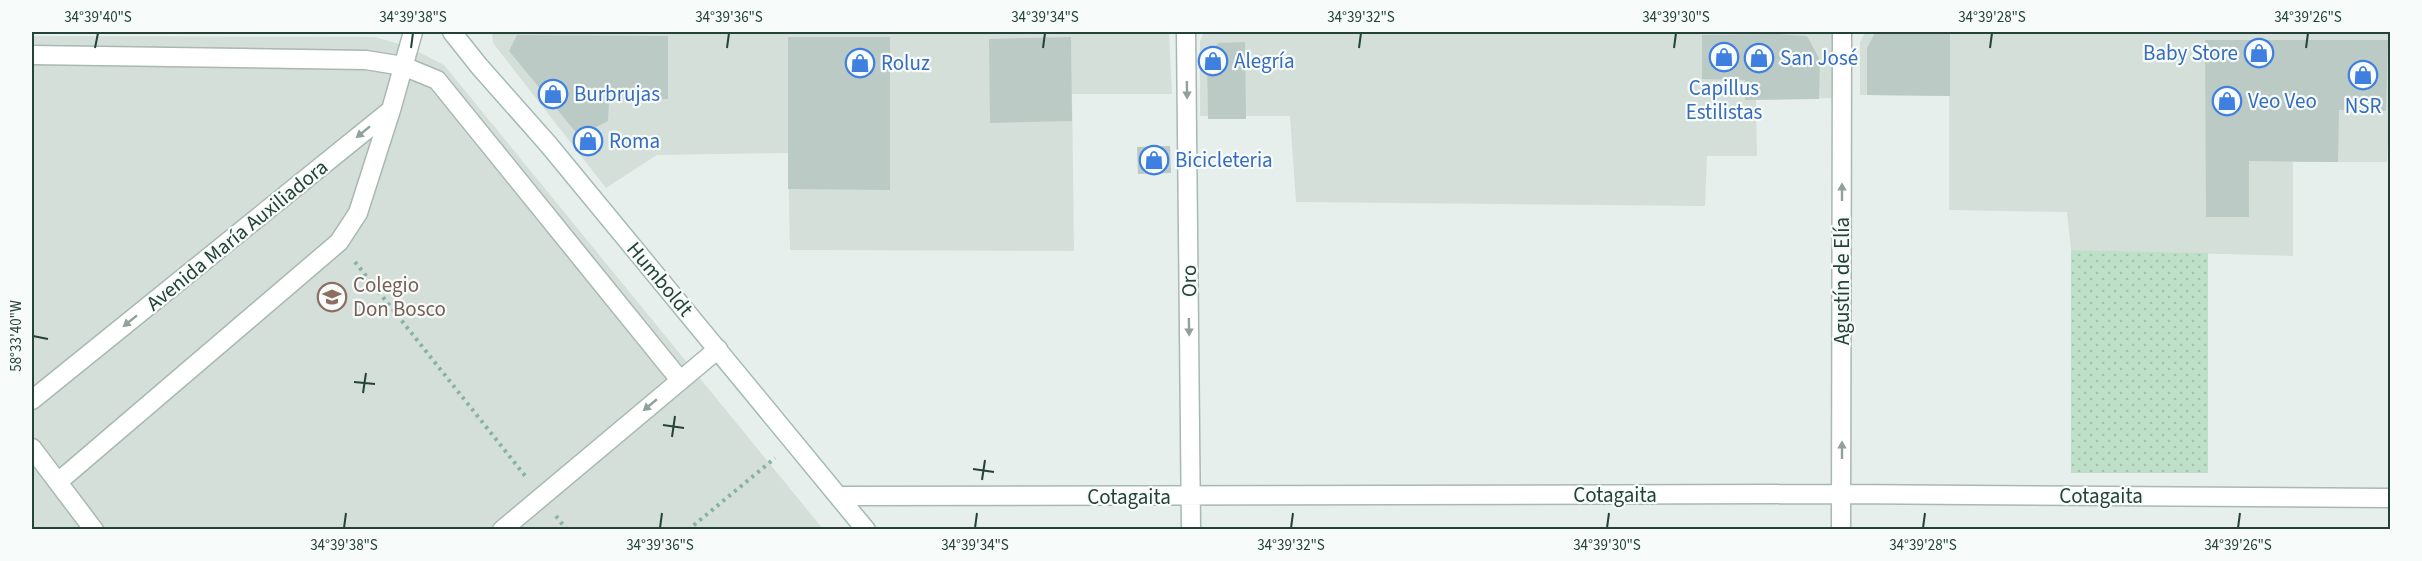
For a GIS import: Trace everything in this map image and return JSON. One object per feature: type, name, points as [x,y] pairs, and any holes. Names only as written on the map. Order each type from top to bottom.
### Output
[{"type":"street","name":"Humboldt","points":[[452,32],[718,349],[866,530]]},
{"type":"street","name":"Oro","points":[[1186,32],[1191,530]]},
{"type":"street","name":"Agustín de Elía","points":[[1841,530],[1842,32]]},
{"type":"street","points":[[58,482],[339,242],[358,213],[411,39]]},
{"type":"street","points":[[32,55],[366,60],[403,66],[437,80],[680,380]]},
{"type":"street","name":"Avenida María Auxiliadora","points":[[32,400],[391,110]]},
{"type":"street","points":[[502,530],[718,349]]},
{"type":"street","points":[[32,448],[94,530]]},
{"type":"street","name":"Cotagaita","points":[[839,496],[1842,495],[2391,498]]},
{"type":"path","points":[[339,242],[567,530]]},
{"type":"path","points":[[688,530],[794,442]]},
{"type":"shaded area","points":[[492,32],[1169,32],[1172,94],[1072,94],[1074,251],[790,250],[788,153],[657,155],[606,188],[493,43]]},
{"type":"shaded area","points":[[1204,32],[1834,32],[1834,98],[1756,100],[1757,156],[1707,156],[1705,206],[1296,202],[1290,116],[1200,116],[1200,41]]},
{"type":"shaded area","points":[[1865,32],[2390,32],[2390,122],[2387,162],[2293,162],[2293,256],[2071,250],[2067,212],[1949,210],[1949,96],[1860,95],[1860,43]]},
{"type":"shaded area","name":"Colegio Don Bosco","points":[[32,36],[375,37],[409,47],[444,65],[823,529],[32,530]]},
{"type":"green space","points":[[2071,250],[2208,253],[2208,473],[2071,473]]},
{"type":"building","points":[[1950,32],[1950,96],[1867,95],[1867,48],[1875,33]]},
{"type":"building","points":[[517,35],[668,36],[668,99],[609,99],[608,121],[579,136],[509,51]]},
{"type":"building","points":[[1702,35],[1807,36],[1820,60],[1819,99],[1745,100],[1745,80],[1702,79]]},
{"type":"building","points":[[788,37],[890,37],[890,190],[788,189]]},
{"type":"building","points":[[1071,37],[1072,121],[990,123],[989,39]]},
{"type":"building","points":[[2205,40],[2388,40],[2386,111],[2339,110],[2338,162],[2249,161],[2249,217],[2206,217]]},
{"type":"building","points":[[1245,42],[1246,119],[1208,119],[1207,59],[1218,43]]},
{"type":"building","name":"Bicicleteria","points":[[1170,146],[1171,173],[1138,174],[1137,147]]},
{"type":"place","name":"Baby Store","points":[[2259,53]]},
{"type":"place","name":"Capillus Estilistas","points":[[1724,57]]},
{"type":"place","name":"San José","points":[[1759,58]]},
{"type":"place","name":"Alegría","points":[[1213,61]]},
{"type":"place","name":"Roluz","points":[[860,63]]},
{"type":"place","name":"NSR","points":[[2363,75]]},
{"type":"place","name":"Burbrujas","points":[[553,94]]},
{"type":"place","name":"Veo Veo","points":[[2227,101]]},
{"type":"place","name":"Roma","points":[[588,141]]},
{"type":"place","name":"Bicicleteria","points":[[1154,160]]},
{"type":"place","name":"Colegio Don Bosco","points":[[332,297]]}]
